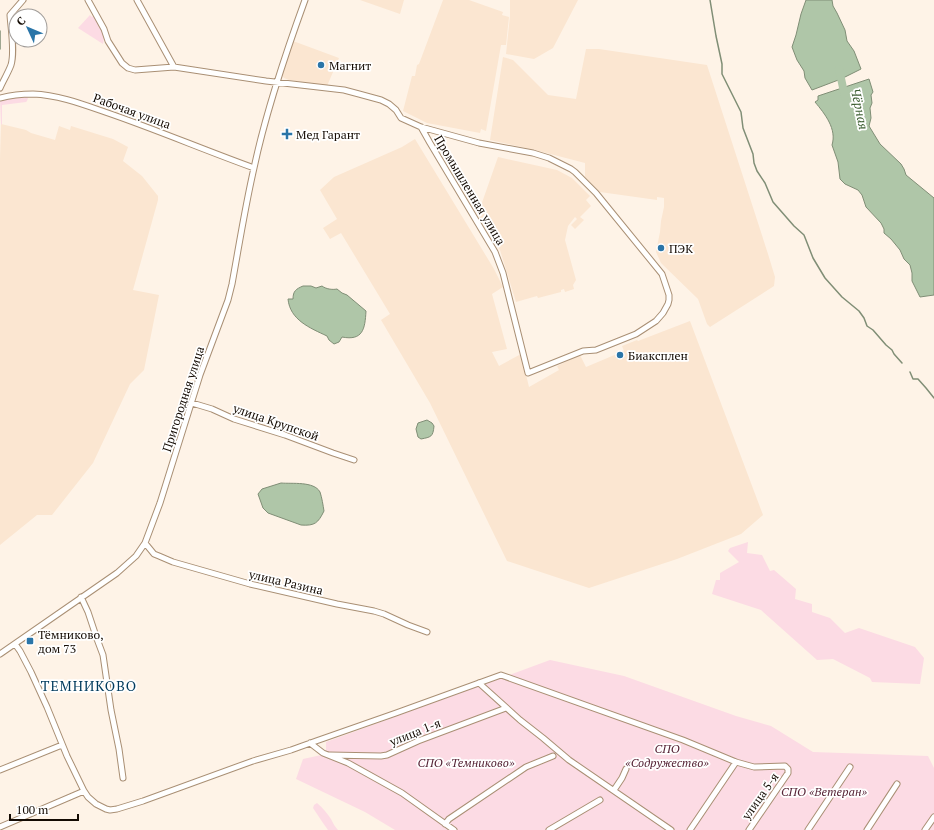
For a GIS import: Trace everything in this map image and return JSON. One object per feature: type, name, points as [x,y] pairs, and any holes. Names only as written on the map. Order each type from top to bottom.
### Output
[{"type":"street","points":[[0,88],[12,61],[10,15],[23,0]]},
{"type":"street","name":"Промышленная улица","points":[[88,0],[104,29],[108,41],[125,66],[131,69],[174,67],[344,90],[381,100],[396,110],[401,118],[421,127],[479,143],[541,155],[558,162],[575,172],[593,190],[662,274],[669,295],[668,304],[663,313],[656,321],[636,334],[596,350],[583,351],[528,373],[503,273],[495,252],[421,127]]},
{"type":"street","points":[[137,0],[174,67]]},
{"type":"street","name":"Пригородная улица","points":[[0,654],[117,573],[136,556],[145,543],[160,503],[200,376],[228,300],[254,168],[284,58],[306,0]]},
{"type":"street","name":"Рабочая улица","points":[[0,98],[20,94],[34,94],[74,102],[158,130],[235,162],[254,168]]},
{"type":"street","name":"улица Крупской","points":[[192,403],[354,460]]},
{"type":"street","name":"улица Разина","points":[[145,543],[154,554],[173,562],[250,584],[374,611],[427,632]]},
{"type":"street","points":[[81,597],[88,612],[103,655],[123,778]]},
{"type":"street","points":[[15,644],[31,672],[62,745],[84,791],[96,804],[106,809],[113,810],[253,761],[291,750],[501,675],[533,685],[684,740],[736,762],[690,830]]},
{"type":"street","points":[[479,683],[520,720],[569,760],[671,830]]},
{"type":"street","name":"улица 1-я","points":[[329,755],[387,755],[418,741],[506,708]]},
{"type":"street","points":[[310,743],[323,753],[348,763],[388,784],[454,830]]},
{"type":"street","points":[[0,770],[62,745]]},
{"type":"street","points":[[445,824],[449,819],[526,767],[553,756]]},
{"type":"street","name":"улица 5-я","points":[[736,762],[754,767],[785,766],[788,769],[788,773],[748,830]]},
{"type":"street","points":[[808,830],[850,767]]},
{"type":"street","points":[[614,790],[622,778],[626,768]]},
{"type":"street","points":[[867,830],[897,784]]},
{"type":"street","points":[[0,827],[84,791]]},
{"type":"street","points":[[549,830],[600,800]]},
{"type":"street","points":[[925,830],[934,817]]},
{"type":"shaded area","points":[[360,0],[404,0],[400,14]]},
{"type":"shaded area","points":[[443,0],[469,0],[503,12],[502,15],[509,17],[506,45],[501,45],[486,131],[481,129],[480,133],[427,123],[403,111],[412,76],[415,76],[417,65],[419,64]]},
{"type":"shaded area","points":[[510,0],[578,0],[553,48],[534,59],[506,54]]},
{"type":"shaded area","points":[[293,41],[339,58],[327,86],[284,78],[282,72]]},
{"type":"shaded area","points":[[586,49],[599,49],[707,65],[775,277],[774,286],[710,327],[707,324],[698,299],[661,263],[656,252],[664,207],[664,198],[657,197],[657,200],[600,192],[585,177],[585,163],[490,140],[503,57],[513,60],[548,95],[576,99]]},
{"type":"shaded area","points":[[1,124],[26,130],[31,133],[55,140],[59,126],[70,130],[71,126],[113,139],[128,147],[123,161],[142,176],[158,196],[133,290],[159,295],[144,370],[130,384],[93,463],[52,515],[37,515],[0,545],[0,159]]},
{"type":"shaded area","points":[[415,139],[494,269],[503,287],[492,294],[507,349],[492,352],[499,366],[521,354],[529,387],[559,370],[557,366],[580,355],[586,367],[624,351],[622,346],[690,321],[763,515],[741,534],[677,559],[589,588],[507,561],[430,403],[381,320],[390,314],[341,233],[330,239],[323,228],[337,219],[320,190],[334,177],[402,147]]},
{"type":"shaded area","points":[[498,157],[557,170],[572,178],[590,196],[586,200],[591,206],[580,217],[584,220],[575,229],[571,225],[577,219],[575,217],[568,226],[565,240],[576,280],[573,285],[574,289],[565,292],[564,289],[561,290],[561,292],[538,298],[537,296],[516,302],[500,250],[478,214]]},
{"type":"green space","points":[[90,15],[92,17],[94,15],[102,29],[104,36],[103,44],[78,28]]},
{"type":"green space","points":[[27,97],[27,101],[2,105],[2,125],[0,100]]},
{"type":"green space","points":[[748,542],[747,553],[762,555],[770,571],[774,570],[796,589],[795,599],[812,604],[812,612],[830,618],[845,633],[859,628],[915,647],[924,658],[920,684],[872,682],[870,678],[833,659],[817,660],[761,610],[712,594],[716,580],[720,580],[720,573],[739,562],[728,551],[730,548]]},
{"type":"green space","points":[[550,660],[624,676],[736,716],[771,726],[813,752],[928,756],[934,768],[934,830],[395,830],[365,812],[296,779],[303,759],[326,754],[326,742]]},
{"type":"green space","points":[[317,803],[331,819],[338,830],[328,830],[313,808]]},
{"type":"water","points":[[806,0],[832,0],[833,6],[845,30],[847,41],[854,51],[861,69],[841,79],[812,90],[805,78],[804,71],[797,60],[792,47]]},
{"type":"water","points":[[869,79],[873,92],[871,95],[872,103],[870,108],[871,118],[869,126],[880,144],[901,164],[906,175],[934,198],[934,295],[920,297],[912,281],[910,265],[904,259],[900,250],[884,233],[881,223],[866,207],[862,195],[858,190],[845,184],[840,179],[838,162],[832,145],[833,133],[829,122],[815,102],[818,100],[818,96]]},
{"type":"water","points":[[303,286],[311,286],[316,288],[322,286],[329,289],[337,289],[347,295],[366,311],[365,323],[362,332],[354,337],[342,337],[339,342],[334,344],[327,336],[302,322],[293,313],[288,299],[293,299],[295,291]]},
{"type":"water","points":[[427,420],[434,426],[433,432],[429,437],[421,439],[418,437],[416,429],[418,423]]},
{"type":"water","points":[[281,483],[297,483],[317,488],[320,492],[324,511],[316,523],[301,525],[268,513],[263,508],[258,494],[262,489]]},
{"type":"waterway","points":[[710,0],[722,64],[722,74],[741,112],[743,128],[753,154],[754,163],[773,202],[804,235],[813,258],[825,278],[842,297],[859,311],[867,326],[873,330],[892,350],[902,363]]},
{"type":"waterway","points":[[0,31],[0,49]]},
{"type":"waterway","name":"Чёрная","points":[[839,69],[845,97]]},
{"type":"waterway","points":[[910,372],[913,379],[918,379],[934,398]]},
{"type":"place","name":"Магнит","points":[[321,65]]},
{"type":"place","name":"Мед Гарант","points":[[287,134]]},
{"type":"place","name":"ПЭК","points":[[661,248]]},
{"type":"place","name":"Биаксплен","points":[[620,355]]},
{"type":"place","name":"Тёмниково, дом 73","points":[[30,641]]},
{"type":"district","name":"ТЕМНИКОВО","points":[[89,685]]},
{"type":"park label","name":"СПО «Содружество»","points":[[667,755]]},
{"type":"park label","name":"СПО «Темниково»","points":[[466,762]]},
{"type":"park label","name":"СПО «Ветеран»","points":[[824,791]]}]
